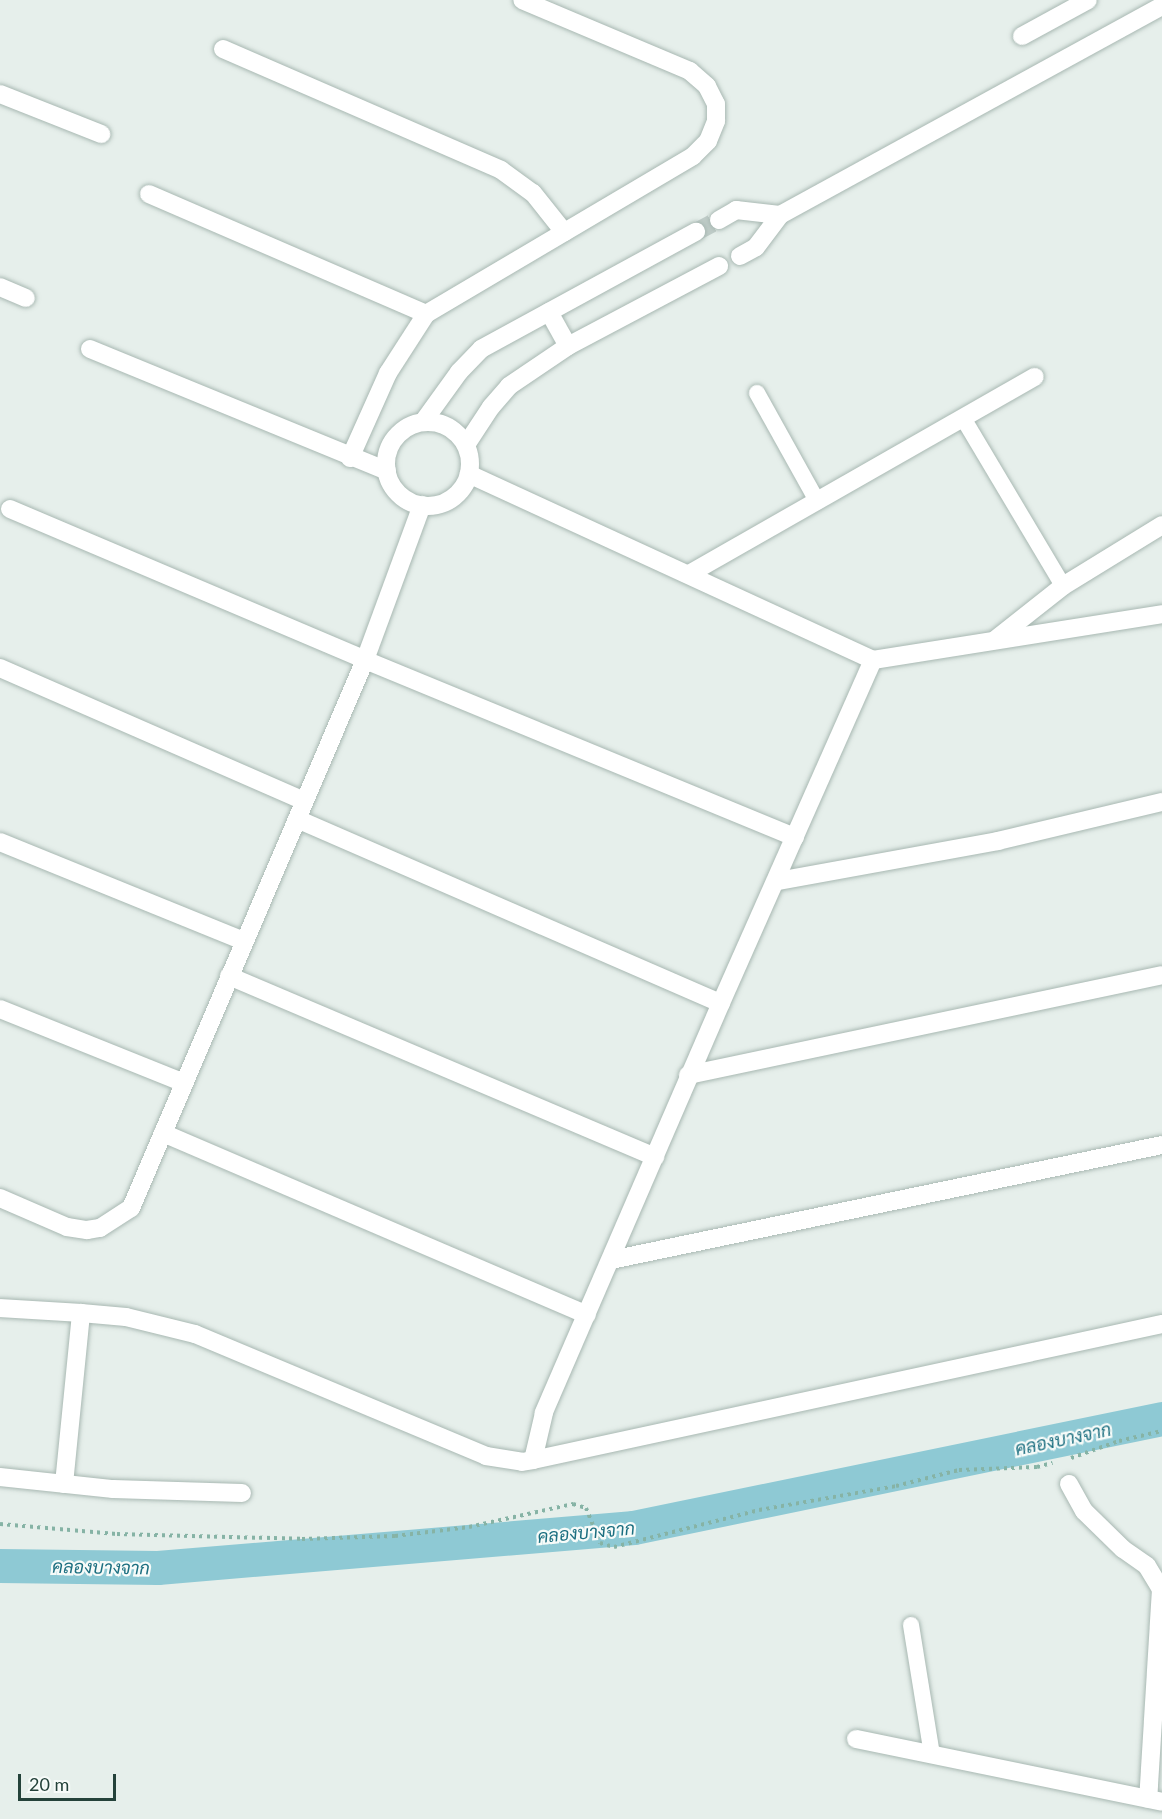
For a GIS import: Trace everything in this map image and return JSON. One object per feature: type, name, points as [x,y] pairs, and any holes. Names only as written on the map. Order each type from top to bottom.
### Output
[{"type":"street","points":[[350,458],[387,373],[426,314],[693,156],[708,141],[716,121],[716,104],[707,86],[690,71],[522,0]]},
{"type":"street","points":[[1022,36],[1088,0]]},
{"type":"street","points":[[740,255],[756,247],[780,215],[1162,6]]},
{"type":"street","points":[[223,49],[501,170],[533,193],[564,232]]},
{"type":"street","points":[[0,94],[101,134]]},
{"type":"street","points":[[149,194],[426,314]]},
{"type":"street","points":[[719,220],[736,210],[780,215]]},
{"type":"street","points":[[423,422],[459,372],[481,348],[696,232]]},
{"type":"street","points":[[466,445],[491,406],[509,386],[568,346],[719,266]]},
{"type":"street","points":[[0,287],[26,298]]},
{"type":"street","points":[[549,312],[568,346]]},
{"type":"street","points":[[90,349],[350,458],[387,471]]},
{"type":"street","points":[[689,574],[1035,377]]},
{"type":"street","points":[[423,422],[448,427],[466,445],[470,459],[469,474],[457,495],[447,502],[422,506],[410,502],[399,494],[387,471],[387,454],[394,439],[407,428],[423,422]]},
{"type":"street","points":[[469,474],[873,660],[1162,614]]},
{"type":"street","points":[[0,1198],[68,1227],[87,1230],[100,1228],[131,1208],[364,660],[422,506]]},
{"type":"street","points":[[10,509],[364,660],[795,837]]},
{"type":"street","points":[[994,640],[1063,586],[1162,525]]},
{"type":"street","points":[[533,1460],[544,1413],[688,1076],[778,880],[873,660]]},
{"type":"street","points":[[0,668],[304,801]]},
{"type":"street","points":[[778,880],[998,841],[1162,802]]},
{"type":"street","points":[[297,819],[721,1003]]},
{"type":"street","points":[[0,842],[244,941]]},
{"type":"street","points":[[688,1076],[1162,975]]},
{"type":"street","points":[[230,976],[655,1157]]},
{"type":"street","points":[[0,1009],[184,1083]]},
{"type":"street","points":[[163,1133],[587,1315]]},
{"type":"street","points":[[611,1260],[1162,1145]]},
{"type":"street","points":[[0,1308],[126,1317],[195,1334],[486,1456],[522,1462],[1162,1324]]},
{"type":"street","points":[[64,1484],[81,1313]]},
{"type":"street","points":[[0,1477],[64,1484],[242,1493]]},
{"type":"street","points":[[856,1739],[1155,1800],[1161,1589],[1147,1566],[1123,1548],[1084,1511],[1069,1484]]},
{"type":"lane","points":[[757,393],[817,501]]},
{"type":"lane","points":[[963,418],[1063,586]]},
{"type":"lane","points":[[911,1625],[932,1754]]},
{"type":"path","points":[[1070,1458],[1119,1441],[1162,1431]]},
{"type":"path","points":[[0,1524],[117,1534],[302,1539],[395,1536],[469,1527],[573,1504],[586,1508],[600,1543],[614,1547],[759,1510],[896,1486],[959,1470],[1037,1467],[1059,1461]]},
{"type":"waterway","name":"คลองบางจาก","points":[[0,1566],[158,1568],[634,1528],[1162,1419]]},
{"type":"tunnel","points":[[696,232],[719,220]]}]
